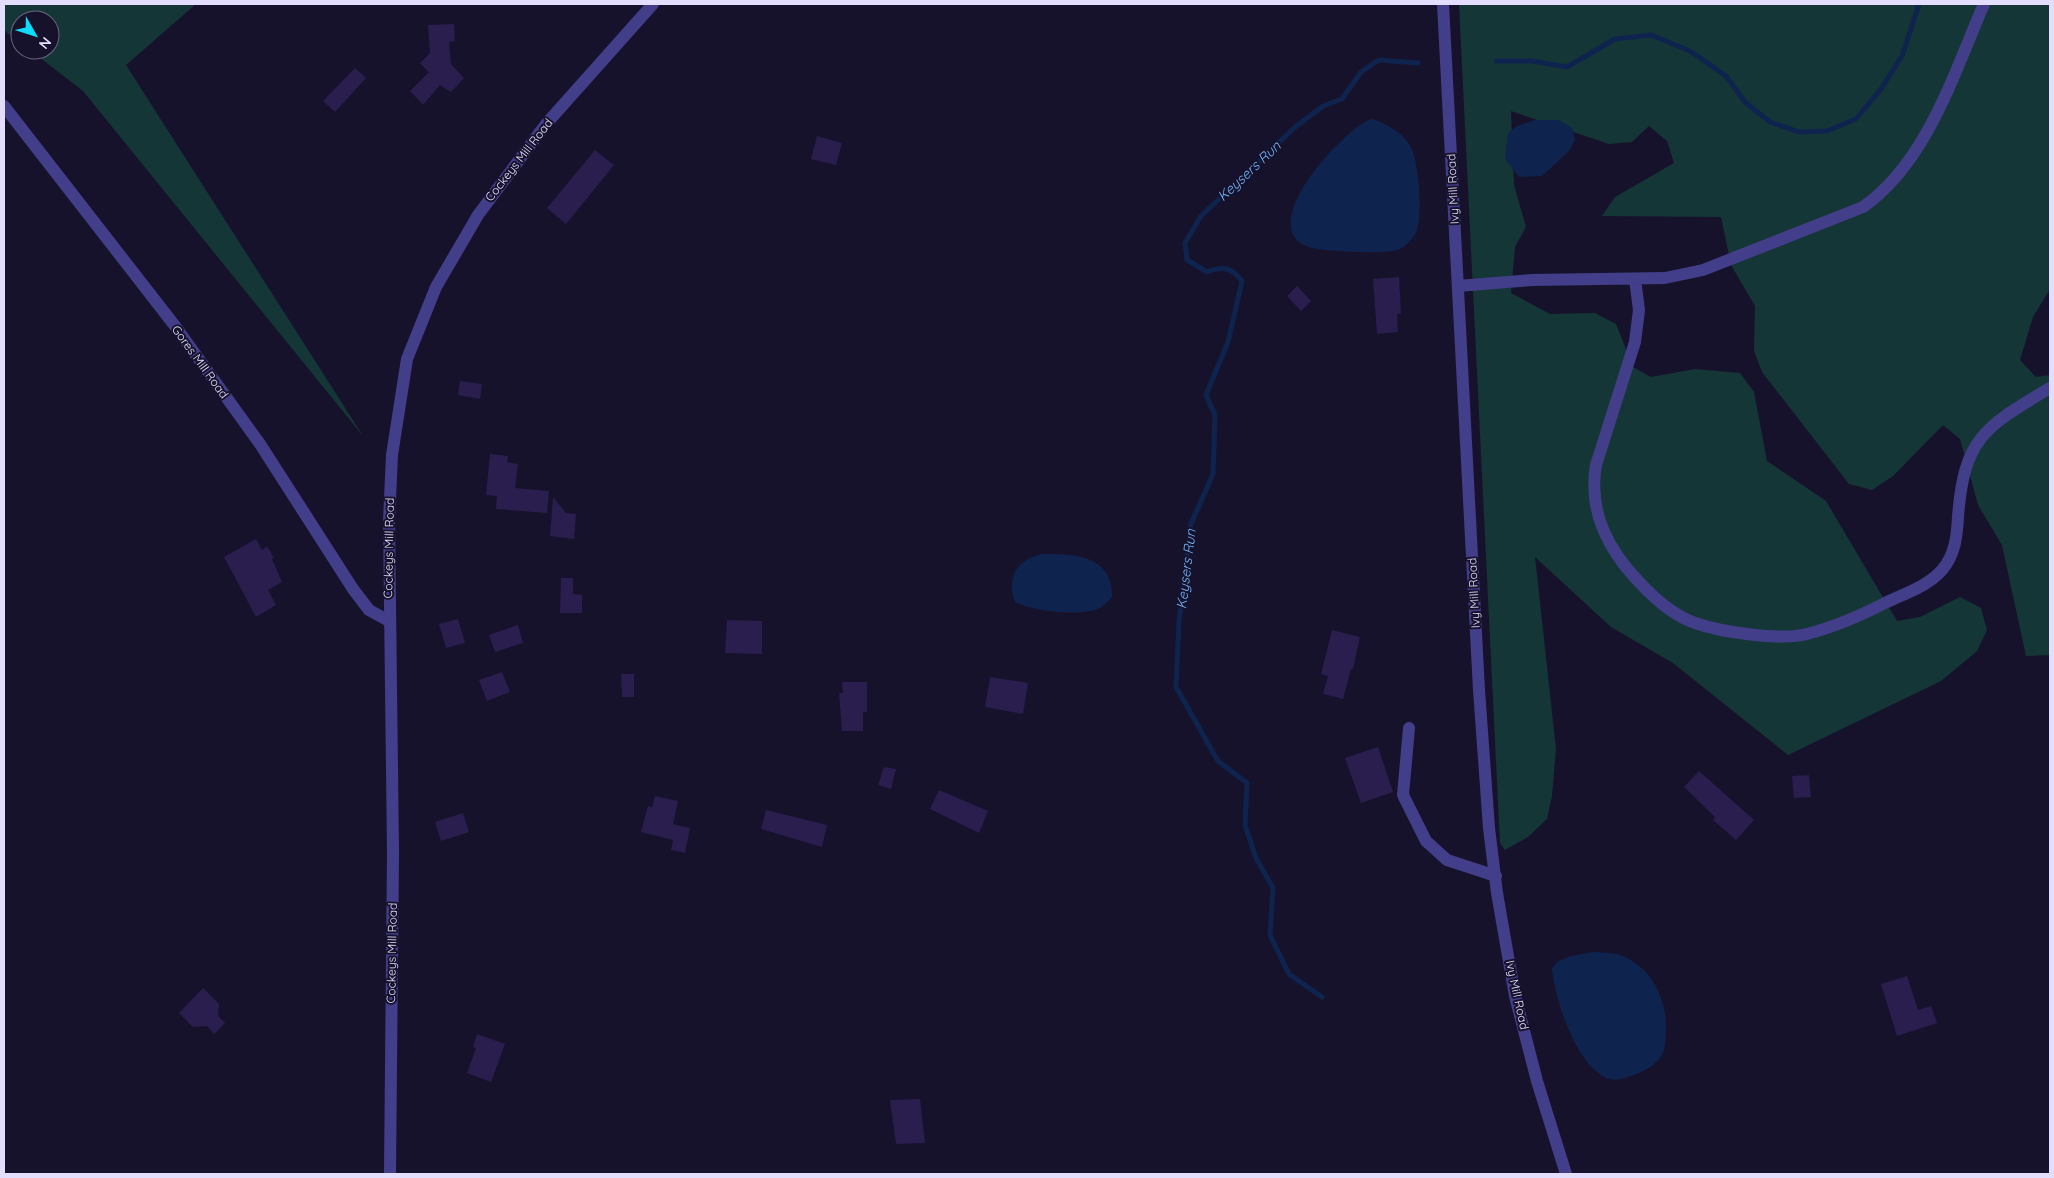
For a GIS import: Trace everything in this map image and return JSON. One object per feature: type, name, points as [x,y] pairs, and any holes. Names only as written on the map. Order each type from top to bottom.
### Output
[{"type":"street","name":"Cockeys Mill Road","points":[[390,1174],[394,853],[389,621],[389,521],[392,455],[407,359],[420,321],[454,252],[509,172],[546,124],[653,4]]},
{"type":"street","name":"Ivy Mill Road","points":[[1443,4],[1483,762],[1497,893],[1516,996],[1537,1081],[1566,1174]]},
{"type":"street","points":[[1458,286],[1532,280],[1665,278],[1703,270],[1863,207],[1882,194],[1900,174],[1927,132],[1984,4]]},
{"type":"street","name":"Gores Mill Road","points":[[4,106],[175,326],[260,444],[353,589],[369,610],[389,621]]},
{"type":"street","points":[[1636,278],[1639,310],[1635,342],[1596,465],[1592,486],[1595,505],[1602,528],[1617,557],[1641,584],[1666,606],[1694,622],[1769,636],[1805,635],[1875,608],[1926,583],[1942,570],[1951,556],[1957,537],[1961,482],[1969,455],[1981,436],[1998,420],[2050,388]]},
{"type":"street","points":[[1409,728],[1403,795],[1426,840],[1446,860],[1496,876]]},
{"type":"green space","points":[[4,4],[196,4],[126,65],[363,436],[83,91],[43,60],[60,60],[60,10],[10,10],[10,35],[4,30]]},
{"type":"green space","points":[[1459,4],[2050,4],[2050,289],[2033,317],[2020,360],[2036,377],[2050,375],[2050,655],[2026,656],[2002,545],[1978,505],[1960,439],[1943,425],[1893,476],[1872,490],[1849,484],[1762,372],[1754,351],[1755,306],[1731,265],[1721,217],[1602,216],[1615,197],[1674,163],[1667,141],[1649,126],[1632,142],[1609,144],[1511,111],[1514,185],[1526,227],[1515,247],[1511,293],[1550,314],[1595,313],[1616,324],[1633,367],[1651,377],[1695,369],[1740,373],[1754,392],[1767,461],[1826,501],[1897,621],[1920,617],[1960,597],[1981,608],[1987,630],[1977,651],[1941,681],[1788,755],[1673,663],[1611,627],[1535,557],[1556,749],[1552,796],[1547,819],[1528,837],[1505,850],[1500,843]]},
{"type":"water","points":[[1371,119],[1395,130],[1406,139],[1412,150],[1417,167],[1419,192],[1419,216],[1416,233],[1400,249],[1383,252],[1317,249],[1297,240],[1291,225],[1294,206],[1305,184],[1321,162],[1339,143]]},
{"type":"water","points":[[1535,120],[1559,120],[1572,128],[1575,140],[1568,152],[1542,176],[1519,177],[1505,159],[1508,133],[1517,126]]},
{"type":"water","points":[[1042,554],[1079,557],[1099,565],[1111,583],[1112,597],[1100,608],[1081,612],[1057,612],[1033,608],[1015,602],[1012,585],[1015,571],[1026,561]]},
{"type":"water","points":[[1593,952],[1620,955],[1641,967],[1655,986],[1664,1007],[1666,1031],[1665,1047],[1661,1057],[1639,1073],[1623,1078],[1610,1079],[1598,1073],[1587,1062],[1569,1031],[1557,996],[1552,968],[1558,961],[1571,956]]},
{"type":"building","points":[[454,24],[455,41],[449,42],[451,64],[464,78],[451,92],[440,85],[423,105],[410,91],[429,72],[420,63],[430,53],[428,25]]},
{"type":"building","points":[[355,68],[366,78],[335,112],[323,101]]},
{"type":"building","points":[[817,136],[842,143],[836,165],[811,159]]},
{"type":"building","points":[[595,150],[614,165],[566,224],[547,208]]},
{"type":"building","points":[[1399,277],[1401,314],[1397,314],[1398,332],[1377,334],[1373,279]]},
{"type":"building","points":[[1297,286],[1311,301],[1301,311],[1287,296]]},
{"type":"building","points":[[460,381],[482,384],[480,399],[458,395]]},
{"type":"building","points":[[490,454],[508,456],[507,462],[518,464],[515,488],[549,491],[547,513],[496,509],[497,496],[486,495]]},
{"type":"building","points":[[553,497],[566,513],[576,514],[574,539],[550,536]]},
{"type":"building","points":[[256,539],[262,550],[267,546],[274,558],[272,559],[282,582],[268,590],[276,605],[256,617],[224,557]]},
{"type":"building","points":[[561,578],[573,578],[573,594],[582,595],[582,613],[560,613]]},
{"type":"building","points":[[458,619],[465,643],[446,648],[439,624]]},
{"type":"building","points":[[727,620],[762,621],[762,654],[725,653]]},
{"type":"building","points":[[518,625],[523,643],[495,652],[489,635]]},
{"type":"building","points":[[1332,630],[1360,637],[1353,669],[1351,669],[1343,699],[1323,694],[1328,676],[1321,674]]},
{"type":"building","points":[[502,672],[510,692],[487,701],[479,680]]},
{"type":"building","points":[[621,674],[634,674],[634,697],[622,697]]},
{"type":"building","points":[[990,677],[1028,683],[1023,714],[985,707]]},
{"type":"building","points":[[842,682],[867,682],[867,712],[863,712],[863,731],[842,731],[839,693],[843,693]]},
{"type":"building","points":[[1378,747],[1393,792],[1361,803],[1345,758]]},
{"type":"building","points":[[884,767],[896,769],[891,789],[878,785]]},
{"type":"building","points":[[1699,771],[1754,820],[1736,840],[1713,820],[1715,817],[1684,787]]},
{"type":"building","points":[[1809,775],[1811,797],[1794,798],[1792,776]]},
{"type":"building","points":[[939,790],[988,811],[979,833],[930,809]]},
{"type":"building","points":[[655,796],[678,801],[673,824],[690,828],[685,853],[671,850],[673,840],[641,832],[648,806],[652,807]]},
{"type":"building","points":[[766,810],[827,825],[822,847],[761,829]]},
{"type":"building","points":[[463,813],[469,832],[441,841],[435,822]]},
{"type":"building","points":[[1907,976],[1918,1010],[1931,1006],[1937,1023],[1897,1036],[1881,984]]},
{"type":"building","points":[[203,988],[219,1004],[218,1016],[225,1023],[214,1034],[207,1026],[193,1027],[179,1013]]},
{"type":"building","points":[[477,1034],[505,1044],[491,1082],[467,1073],[476,1048],[473,1047]]},
{"type":"building","points":[[920,1099],[925,1143],[896,1144],[890,1100]]},
{"type":"waterway","name":"Keysers Run","points":[[1497,61],[1532,61],[1567,67],[1615,39],[1651,35],[1690,51],[1726,76],[1745,102],[1770,122],[1799,132],[1827,131],[1856,119],[1881,89],[1902,56],[1919,4]]},
{"type":"waterway","name":"Keysers Run","points":[[1322,997],[1289,974],[1270,935],[1273,888],[1256,858],[1245,825],[1247,783],[1218,761],[1176,687],[1179,622],[1191,524],[1213,474],[1215,415],[1206,395],[1228,342],[1242,281],[1230,270],[1218,269],[1207,272],[1187,260],[1185,243],[1201,216],[1294,128],[1323,106],[1342,99],[1361,72],[1379,60],[1418,63]]}]
